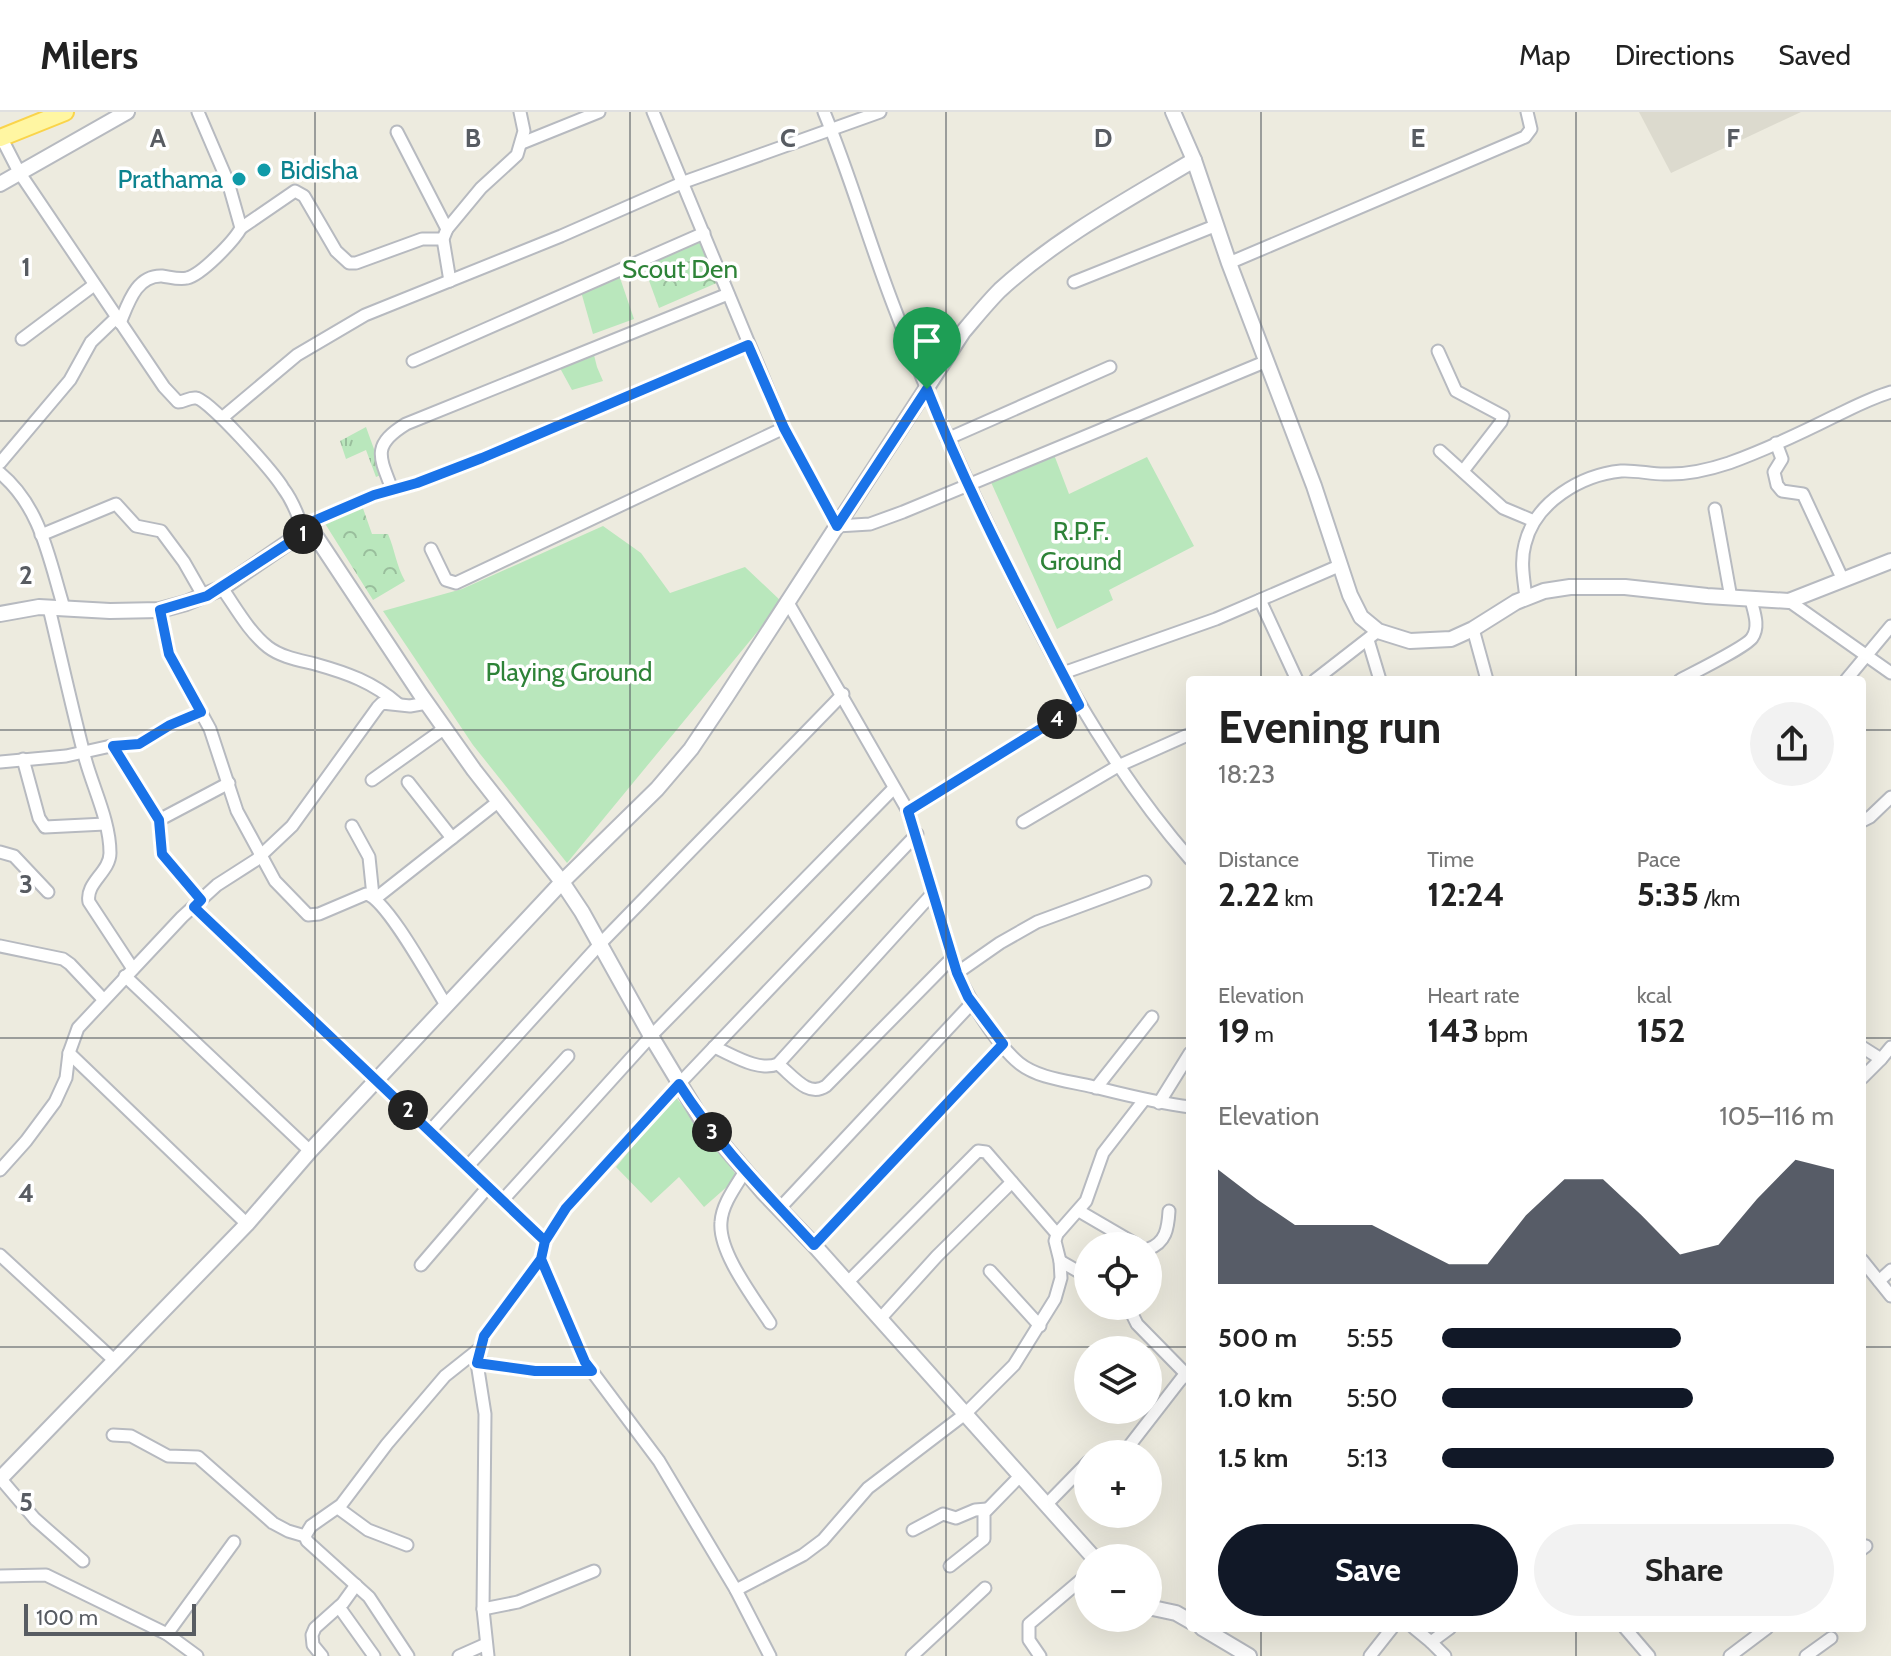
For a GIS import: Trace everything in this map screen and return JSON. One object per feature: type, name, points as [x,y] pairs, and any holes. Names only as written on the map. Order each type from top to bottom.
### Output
[{"type":"main road","points":[[1,138],[65,112]]},
{"type":"street","points":[[0,184],[127,112]]},
{"type":"street","points":[[198,112],[228,182],[241,228]]},
{"type":"street","points":[[0,463],[70,380],[91,342],[118,320],[140,284],[150,277],[187,278],[197,273],[241,228],[295,191],[304,196],[336,251],[349,263],[445,234],[481,188],[517,155],[524,131],[520,112]]},
{"type":"street","points":[[522,143],[599,112]]},
{"type":"street","points":[[653,112],[784,428],[837,526]]},
{"type":"street","points":[[824,112],[886,287],[947,439],[1008,570],[1079,705],[1118,766],[1186,854]]},
{"type":"street","points":[[222,418],[297,355],[365,315],[561,236],[684,182],[880,112]]},
{"type":"street","points":[[1229,263],[1525,137],[1531,129],[1527,112]]},
{"type":"street","points":[[1176,113],[1350,595],[1373,636],[1379,676]]},
{"type":"street","points":[[397,132],[445,234],[450,281]]},
{"type":"street","points":[[1,138],[19,172],[172,397],[184,402],[197,398],[206,402],[283,487],[303,530],[317,538],[427,703],[562,882],[701,1119],[1081,1544]]},
{"type":"street","points":[[83,1561],[35,1519],[0,1478],[247,1224],[310,1151],[446,1005],[562,882],[657,789],[691,749],[963,332],[1008,283],[1041,255],[1100,215],[1194,160]]},
{"type":"street","points":[[1074,282],[1217,225]]},
{"type":"street","points":[[413,361],[704,233]]},
{"type":"street","points":[[22,339],[94,285]]},
{"type":"street","points":[[392,489],[380,457],[381,446],[389,434],[406,424],[728,294]]},
{"type":"street","points":[[0,614],[56,608],[160,610],[204,597],[222,588],[303,530],[392,489],[417,483],[482,458],[748,345]]},
{"type":"street","points":[[1438,351],[1456,391],[1503,416],[1463,471]]},
{"type":"street","points":[[837,526],[870,524],[1267,361]]},
{"type":"street","points":[[947,439],[1110,367]]},
{"type":"street","points":[[1526,598],[1522,566],[1525,543],[1534,521],[1566,490],[1586,480],[1623,471],[1666,475],[1695,472],[1727,463],[1891,392]]},
{"type":"street","points":[[431,549],[446,580],[456,583],[784,428]]},
{"type":"street","points":[[1776,443],[1782,459],[1774,472],[1777,485],[1782,491],[1803,494],[1843,580]]},
{"type":"street","points":[[1440,451],[1503,508],[1534,521]]},
{"type":"street","points":[[0,473],[26,499],[41,535],[83,751],[105,824],[111,856],[87,896],[89,902],[129,972],[310,1151]]},
{"type":"street","points":[[41,535],[116,504],[136,526],[161,531],[204,597]]},
{"type":"street","points":[[1715,509],[1731,598]]},
{"type":"street","points":[[1320,676],[1373,636],[1429,642],[1451,639],[1544,591],[1592,587],[1789,601],[1891,561]]},
{"type":"street","points":[[1063,673],[1158,641],[1341,565]]},
{"type":"street","points":[[222,588],[248,626],[270,649],[360,678],[383,691],[400,706]]},
{"type":"street","points":[[1260,600],[1295,676]]},
{"type":"street","points":[[1692,676],[1753,637],[1756,624],[1751,600]]},
{"type":"street","points":[[787,601],[908,811],[951,959],[972,1003],[1003,1044],[1018,1063],[1029,1070],[1144,1100],[1186,1106]]},
{"type":"street","points":[[1789,601],[1891,673]]},
{"type":"street","points":[[160,610],[169,654],[210,729],[237,811],[275,881],[308,915],[319,914],[366,894],[374,897],[391,916],[446,1005]]},
{"type":"street","points":[[1850,676],[1891,626]]},
{"type":"street","points":[[1473,629],[1486,676]]},
{"type":"street","points":[[430,1131],[600,944],[843,694]]},
{"type":"street","points":[[0,1170],[55,1102],[66,1078],[69,1053],[78,1028],[103,999],[197,903],[217,885],[247,868],[292,826],[382,703],[400,706],[427,703]]},
{"type":"street","points":[[908,811],[1079,705]]},
{"type":"street","points":[[0,762],[66,756],[139,744],[170,725],[201,712]]},
{"type":"street","points":[[372,780],[445,728]]},
{"type":"street","points":[[1023,822],[1118,766],[1186,736]]},
{"type":"street","points":[[113,746],[159,820],[162,854],[197,903],[545,1241]]},
{"type":"street","points":[[23,759],[41,824],[51,828],[105,824]]},
{"type":"street","points":[[408,782],[452,838]]},
{"type":"street","points":[[159,820],[229,783]]},
{"type":"street","points":[[502,1201],[651,1036],[894,788]]},
{"type":"street","points":[[1866,819],[1891,797]]},
{"type":"street","points":[[374,897],[499,801]]},
{"type":"street","points":[[352,826],[369,857],[374,897]]},
{"type":"street","points":[[459,1656],[487,1650],[483,1609],[485,1428],[477,1363],[479,1349],[493,1323],[541,1259],[545,1241],[566,1208],[679,1084],[917,834]]},
{"type":"street","points":[[0,852],[14,856],[48,892]]},
{"type":"street","points":[[957,973],[1037,922],[1145,882]]},
{"type":"street","points":[[714,1047],[755,1065],[771,1067],[778,1064],[932,894]]},
{"type":"street","points":[[0,946],[63,959],[103,999]]},
{"type":"street","points":[[778,1064],[811,1091],[818,1091],[951,959]]},
{"type":"street","points":[[780,1208],[972,1003]]},
{"type":"street","points":[[1096,1088],[1152,1017]]},
{"type":"street","points":[[814,1245],[1003,1044]]},
{"type":"street","points":[[1866,1074],[1891,1047]]},
{"type":"street","points":[[1866,1050],[1881,1059]]},
{"type":"street","points":[[69,1053],[247,1224]]},
{"type":"street","points":[[467,1167],[568,1056]]},
{"type":"street","points":[[1159,1103],[1186,1059]]},
{"type":"street","points":[[736,1590],[803,1555],[823,1540],[868,1488],[965,1414],[1014,1365],[1055,1299],[1061,1278],[1055,1241],[1057,1234],[1079,1211],[1093,1187],[1103,1153],[1144,1100]]},
{"type":"street","points":[[847,1283],[978,1151],[986,1152],[1057,1234]]},
{"type":"street","points":[[745,1171],[725,1206],[721,1232],[741,1276],[770,1323]]},
{"type":"street","points":[[880,1319],[937,1256],[1012,1182]]},
{"type":"street","points":[[421,1265],[488,1187]]},
{"type":"street","points":[[1079,1211],[1115,1232]]},
{"type":"street","points":[[1162,1238],[1169,1211]]},
{"type":"street","points":[[0,1255],[115,1361]]},
{"type":"street","points":[[541,1259],[585,1362],[659,1461],[736,1590],[770,1656]]},
{"type":"street","points":[[1060,1261],[1074,1269]]},
{"type":"street","points":[[1866,1265],[1891,1296]]},
{"type":"street","points":[[1879,1281],[1891,1270]]},
{"type":"street","points":[[990,1271],[1040,1326]]},
{"type":"street","points":[[1135,1320],[1186,1373]]},
{"type":"street","points":[[305,1536],[311,1526],[338,1508],[436,1386],[453,1368],[479,1349]]},
{"type":"street","points":[[477,1363],[535,1371],[592,1371]]},
{"type":"street","points":[[1134,1440],[1178,1383],[1186,1378]]},
{"type":"street","points":[[113,1435],[131,1436],[168,1456],[191,1455],[205,1460],[273,1523],[305,1536],[356,1585],[382,1613],[408,1656]]},
{"type":"street","points":[[950,1566],[984,1539],[982,1519],[987,1509],[1020,1476]]},
{"type":"street","points":[[1046,1505],[1074,1476]]},
{"type":"street","points":[[338,1508],[368,1530],[407,1545]]},
{"type":"street","points":[[913,1530],[943,1514],[956,1518],[987,1509]]},
{"type":"street","points":[[167,1634],[234,1542]]},
{"type":"street","points":[[483,1609],[518,1602],[594,1571]]},
{"type":"street","points":[[0,1576],[46,1575],[167,1634],[193,1653]]},
{"type":"street","points":[[322,1656],[313,1645],[312,1635],[356,1585]]},
{"type":"street","points":[[1040,1656],[1029,1640],[1029,1624],[1074,1585]]},
{"type":"street","points":[[912,1656],[985,1588]]},
{"type":"street","points":[[339,1607],[374,1656]]},
{"type":"street","points":[[1162,1610],[1186,1619]]},
{"type":"street","points":[[1209,1632],[1249,1656]]},
{"type":"street","points":[[1370,1656],[1389,1632]]},
{"type":"street","points":[[1419,1632],[1445,1656]]},
{"type":"street","points":[[1431,1642],[1445,1632]]},
{"type":"street","points":[[1628,1632],[1649,1656]]},
{"type":"street","points":[[1730,1656],[1762,1632]]},
{"type":"street","points":[[1806,1656],[1831,1638]]},
{"type":"street","points":[[177,1656],[193,1653]]},
{"type":"shaded area","points":[[1639,112],[1801,112],[1671,173]]},
{"type":"green space","name":"Scout Den","points":[[707,227],[728,278],[659,308],[640,256]]},
{"type":"green space","points":[[619,275],[634,319],[593,334],[580,288]]},
{"type":"green space","points":[[591,343],[603,381],[572,390],[555,359]]},
{"type":"green space","points":[[366,427],[383,474],[376,477],[366,450],[346,459],[340,441]]},
{"type":"green space","name":"R.P.F. Ground","points":[[1053,452],[1069,494],[1147,457],[1194,546],[1109,590],[1113,600],[1057,629],[990,480]]},
{"type":"green space","points":[[359,497],[372,534],[388,534],[405,581],[373,600],[319,514]]},
{"type":"green space","name":"Playing Ground","points":[[603,526],[641,553],[670,593],[745,567],[782,602],[567,863],[473,745],[383,611],[462,589]]},
{"type":"green space","points":[[675,1096],[738,1177],[704,1207],[679,1177],[651,1203],[616,1167]]},
{"type":"place","name":"Bidisha","points":[[264,170]]},
{"type":"place","name":"Prathama","points":[[239,179]]},
{"type":"route","points":[[927,389],[837,526],[784,428],[748,345],[482,458],[417,483],[374,495],[302,526],[304,533],[222,588],[207,596],[160,610],[169,654],[201,712],[170,725],[139,744],[113,746],[159,820],[162,854],[201,900],[194,907],[545,1241],[541,1259],[484,1336],[477,1363],[535,1371],[592,1371],[585,1362],[541,1259],[545,1241],[566,1208],[679,1084],[701,1119],[763,1192],[814,1245],[1003,1044],[968,997],[951,959],[908,811],[1079,705],[1008,570],[927,389]]}]
